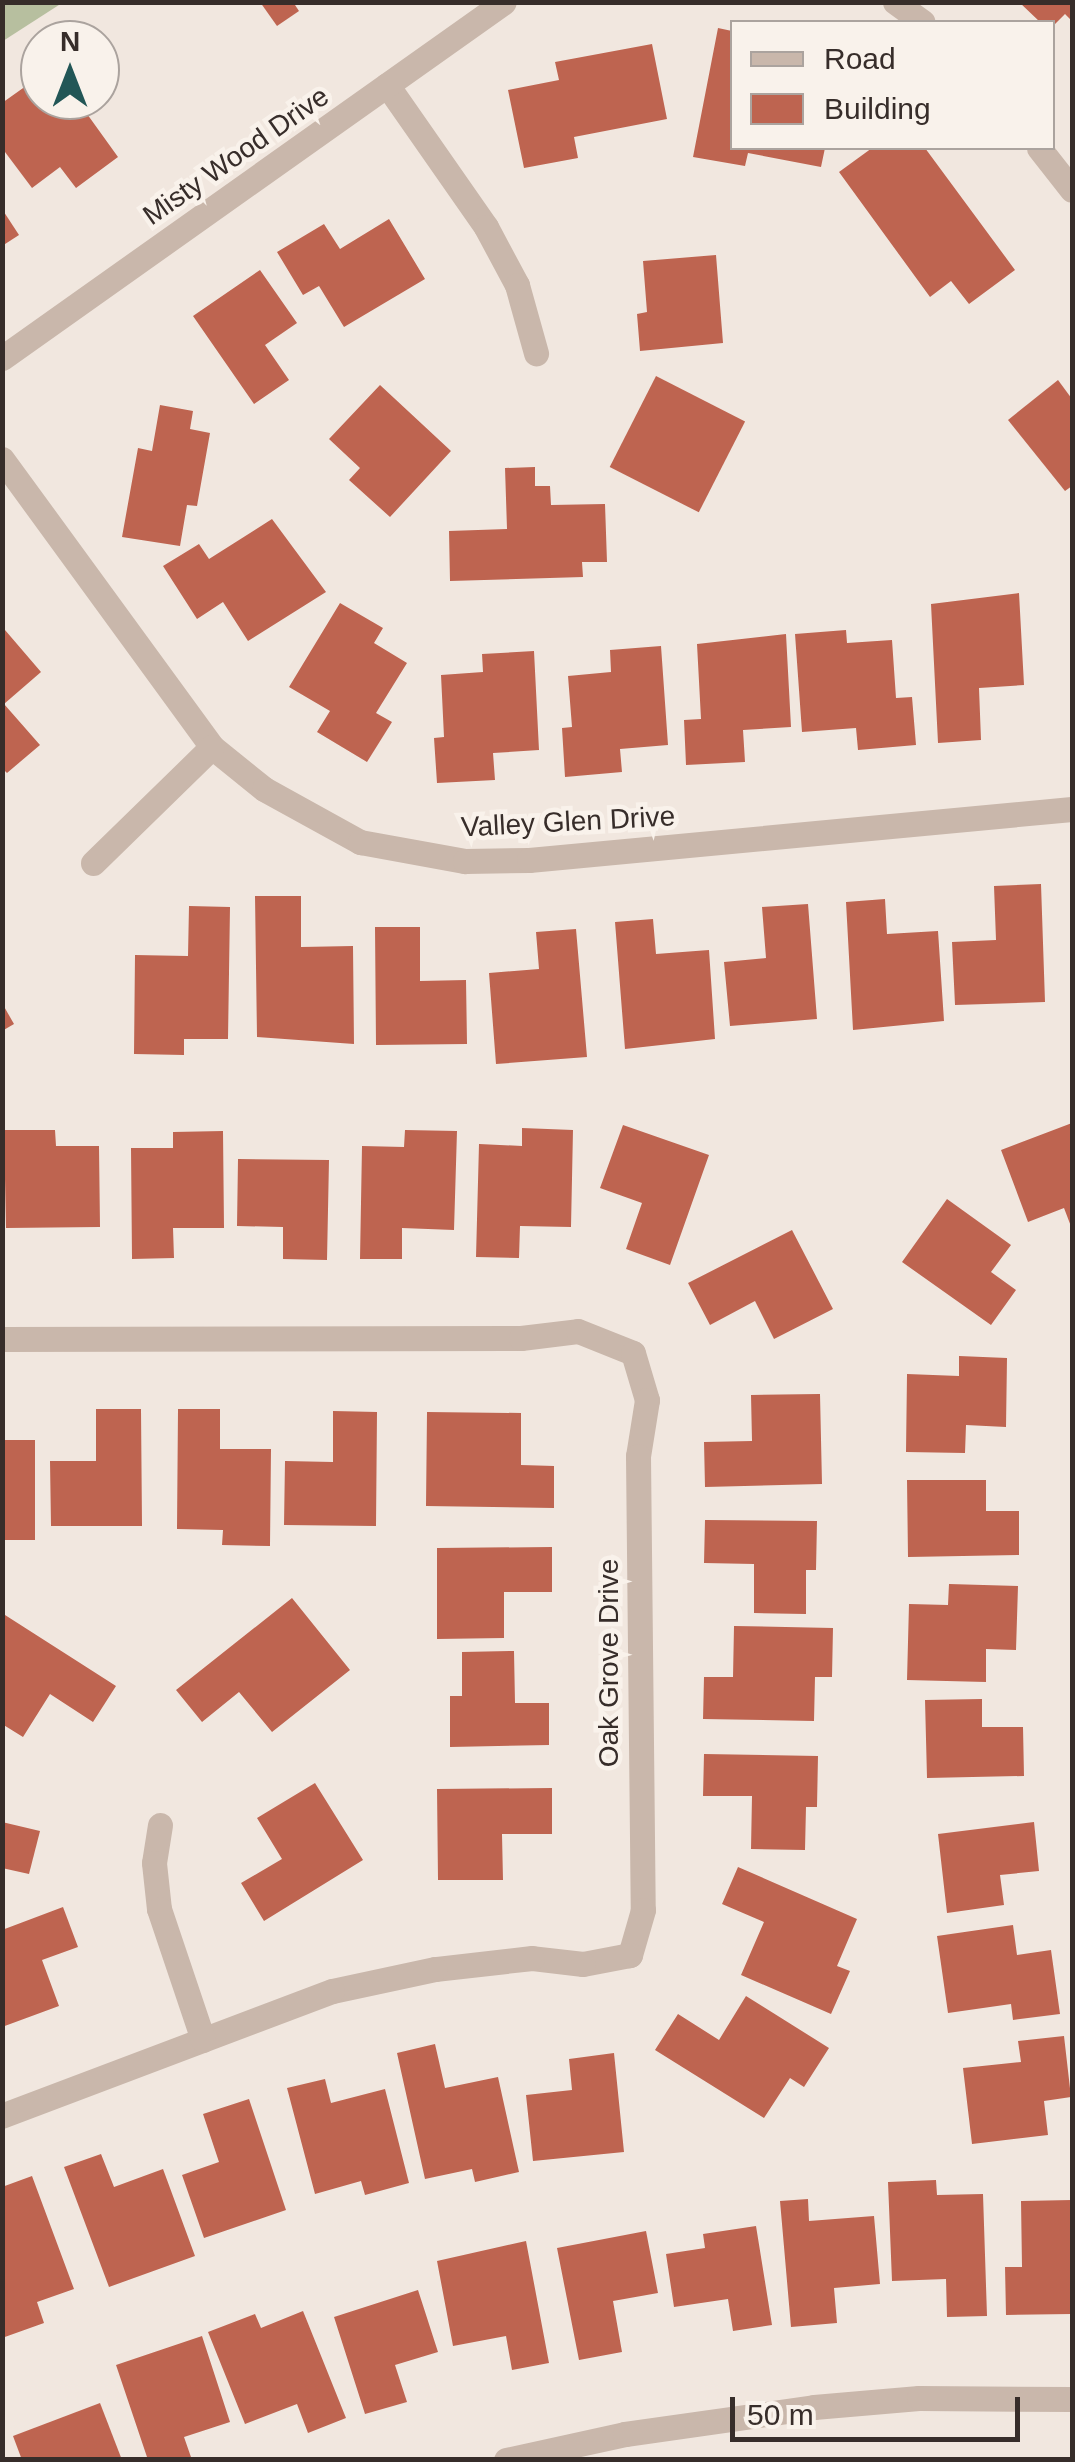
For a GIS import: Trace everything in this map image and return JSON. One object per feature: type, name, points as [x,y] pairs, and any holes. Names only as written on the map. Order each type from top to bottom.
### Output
[{"type":"street","name":"Misty Wood Drive","points":[[2,358],[504,2]]},
{"type":"street","points":[[895,2],[920,20]]},
{"type":"street","points":[[387,85],[486,226],[517,285],[536,352]]},
{"type":"street","points":[[1041,150],[1072,190]]},
{"type":"street","name":"Valley Glen Drive","points":[[2,459],[212,747],[264,788],[360,842],[466,861],[1072,810]]},
{"type":"street","points":[[93,863],[212,747]]},
{"type":"street","name":"Oak Grove Drive","points":[[2,1339],[520,1338],[578,1331],[633,1352],[647,1400],[638,1456],[643,1910],[630,1954],[583,1964],[532,1958],[434,1969],[332,1991],[2,2116]]},
{"type":"street","points":[[160,1825],[154,1864],[159,1909],[203,2040]]},
{"type":"street","points":[[506,2460],[625,2434],[795,2410],[918,2398],[1072,2400]]},
{"type":"green space","points":[[3,2],[62,2],[36,20],[20,20],[20,30],[3,41]]},
{"type":"building","points":[[260,2],[293,2],[299,11],[277,26]]},
{"type":"building","points":[[1019,2],[1072,2],[1072,21],[1065,14],[1055,24],[1055,20],[1038,20]]},
{"type":"building","points":[[718,28],[730,31],[730,150],[825,150],[821,167],[748,153],[745,166],[693,157]]},
{"type":"building","points":[[652,44],[667,119],[574,137],[578,158],[524,168],[508,90],[559,80],[555,62]]},
{"type":"building","points":[[20,90],[20,120],[91,120],[118,157],[76,188],[60,167],[32,188],[2,148],[2,103]]},
{"type":"building","points":[[869,150],[926,150],[1015,270],[969,304],[951,281],[930,297],[839,172]]},
{"type":"building","points":[[2,209],[19,235],[2,246]]},
{"type":"building","points":[[389,219],[425,279],[344,327],[319,286],[303,295],[277,252],[324,224],[340,249]]},
{"type":"building","points":[[716,255],[723,343],[640,351],[637,314],[647,312],[643,261]]},
{"type":"building","points":[[260,270],[297,323],[265,345],[289,380],[254,404],[193,316]]},
{"type":"building","points":[[656,376],[745,421],[699,512],[610,467]]},
{"type":"building","points":[[1058,380],[1072,399],[1072,486],[1065,491],[1008,420]]},
{"type":"building","points":[[380,385],[451,451],[390,517],[349,480],[360,468],[329,439]]},
{"type":"building","points":[[160,405],[193,411],[190,429],[210,433],[197,506],[187,505],[180,546],[122,537],[138,448],[152,451]]},
{"type":"building","points":[[535,467],[535,486],[550,486],[551,505],[605,504],[607,562],[582,562],[583,577],[450,581],[449,531],[507,529],[505,468]]},
{"type":"building","points":[[272,519],[326,592],[248,641],[223,602],[197,619],[163,566],[199,544],[209,559]]},
{"type":"building","points":[[1019,593],[1024,685],[979,688],[981,740],[938,743],[931,604]]},
{"type":"building","points":[[340,603],[383,628],[374,643],[407,663],[376,713],[392,722],[367,762],[317,732],[330,711],[289,687]]},
{"type":"building","points":[[5,630],[41,672],[4,704],[40,745],[7,773],[2,768]]},
{"type":"building","points":[[846,630],[847,643],[892,640],[896,698],[912,697],[916,745],[858,750],[856,728],[802,732],[795,634]]},
{"type":"building","points":[[786,634],[791,727],[743,730],[745,762],[686,765],[684,720],[701,719],[697,644]]},
{"type":"building","points":[[661,646],[668,745],[620,749],[622,772],[565,777],[562,728],[572,727],[568,676],[611,672],[610,650]]},
{"type":"building","points":[[534,651],[539,750],[493,753],[495,780],[437,783],[434,738],[444,737],[441,675],[483,672],[482,654]]},
{"type":"building","points":[[1041,884],[1045,1002],[955,1005],[952,942],[996,940],[994,886]]},
{"type":"building","points":[[255,896],[301,896],[301,947],[353,946],[354,1044],[257,1037]]},
{"type":"building","points":[[885,899],[887,934],[938,931],[944,1021],[853,1030],[846,902]]},
{"type":"building","points":[[808,904],[817,1019],[730,1026],[724,962],[766,958],[762,907]]},
{"type":"building","points":[[189,906],[230,907],[228,1039],[184,1039],[184,1055],[134,1054],[135,955],[188,956]]},
{"type":"building","points":[[653,919],[656,954],[709,950],[715,1039],[625,1049],[615,922]]},
{"type":"building","points":[[375,927],[420,927],[420,981],[466,980],[467,1044],[376,1045]]},
{"type":"building","points":[[576,929],[587,1057],[496,1064],[489,973],[539,969],[536,932]]},
{"type":"building","points":[[2,1003],[14,1024],[2,1031]]},
{"type":"building","points":[[1072,1123],[1072,1229],[1064,1208],[1028,1222],[1001,1150]]},
{"type":"building","points":[[623,1125],[709,1155],[670,1265],[626,1249],[642,1203],[600,1188]]},
{"type":"building","points":[[522,1128],[573,1130],[571,1227],[520,1226],[519,1258],[476,1257],[479,1144],[522,1146]]},
{"type":"building","points":[[4,1130],[55,1130],[56,1146],[99,1146],[100,1227],[6,1228]]},
{"type":"building","points":[[405,1130],[457,1131],[454,1230],[402,1228],[402,1259],[360,1259],[362,1146],[404,1147]]},
{"type":"building","points":[[223,1131],[224,1228],[173,1228],[174,1258],[132,1259],[131,1148],[173,1148],[173,1132]]},
{"type":"building","points":[[238,1159],[329,1160],[327,1260],[283,1259],[283,1227],[237,1226]]},
{"type":"building","points":[[947,1199],[1011,1245],[991,1272],[1016,1290],[991,1325],[902,1262]]},
{"type":"building","points":[[792,1230],[833,1309],[774,1339],[755,1301],[710,1325],[688,1283]]},
{"type":"building","points":[[959,1356],[1007,1358],[1006,1427],[966,1425],[965,1453],[906,1452],[907,1374],[959,1376]]},
{"type":"building","points":[[820,1394],[822,1484],[705,1487],[704,1442],[752,1441],[751,1395]]},
{"type":"building","points":[[96,1409],[141,1409],[142,1526],[51,1526],[50,1461],[96,1461]]},
{"type":"building","points":[[178,1409],[220,1409],[220,1449],[271,1449],[270,1546],[222,1545],[223,1530],[177,1529]]},
{"type":"building","points":[[333,1411],[377,1412],[376,1526],[284,1525],[285,1461],[333,1462]]},
{"type":"building","points":[[427,1412],[521,1413],[521,1465],[554,1466],[554,1508],[426,1506]]},
{"type":"building","points":[[2,1440],[35,1440],[35,1540],[2,1540]]},
{"type":"building","points":[[907,1480],[986,1480],[986,1511],[1019,1511],[1019,1555],[908,1557]]},
{"type":"building","points":[[705,1520],[817,1521],[816,1570],[806,1570],[806,1614],[754,1613],[754,1564],[704,1563]]},
{"type":"building","points":[[552,1547],[552,1592],[504,1592],[504,1638],[437,1639],[437,1548]]},
{"type":"building","points":[[949,1584],[1018,1586],[1016,1650],[986,1649],[986,1682],[907,1680],[909,1604],[948,1605]]},
{"type":"building","points":[[292,1598],[350,1670],[272,1732],[239,1692],[202,1722],[176,1690]]},
{"type":"building","points":[[5,1615],[116,1686],[93,1722],[50,1694],[23,1737],[2,1724]]},
{"type":"building","points":[[734,1626],[833,1628],[832,1677],[815,1677],[814,1721],[703,1719],[704,1677],[733,1677]]},
{"type":"building","points":[[514,1651],[515,1703],[549,1703],[549,1745],[450,1747],[450,1696],[462,1696],[462,1652]]},
{"type":"building","points":[[982,1699],[982,1727],[1023,1727],[1024,1776],[927,1778],[925,1700]]},
{"type":"building","points":[[704,1754],[818,1756],[817,1807],[806,1807],[805,1850],[751,1849],[752,1796],[703,1796]]},
{"type":"building","points":[[315,1783],[363,1860],[264,1921],[241,1883],[282,1859],[257,1818]]},
{"type":"building","points":[[552,1788],[552,1834],[502,1834],[503,1880],[438,1880],[437,1789]]},
{"type":"building","points":[[2,1822],[40,1831],[29,1874],[2,1868]]},
{"type":"building","points":[[1034,1822],[1039,1871],[1000,1875],[1004,1905],[947,1913],[938,1834]]},
{"type":"building","points":[[738,1867],[857,1919],[837,1966],[850,1971],[831,2014],[741,1975],[764,1922],[722,1904]]},
{"type":"building","points":[[63,1907],[78,1947],[42,1960],[59,2006],[2,2027],[2,1930]]},
{"type":"building","points":[[1013,1925],[1017,1955],[1051,1950],[1060,2014],[1013,2020],[1011,2004],[948,2013],[937,1936]]},
{"type":"building","points":[[746,1996],[829,2048],[804,2087],[790,2078],[764,2118],[655,2050],[678,2014],[719,2040]]},
{"type":"building","points":[[1064,2036],[1071,2097],[1044,2101],[1048,2135],[972,2144],[963,2068],[1021,2062],[1018,2041]]},
{"type":"building","points":[[435,2044],[445,2088],[498,2077],[519,2172],[475,2182],[472,2169],[425,2179],[397,2053]]},
{"type":"building","points":[[614,2053],[624,2152],[533,2161],[526,2095],[572,2090],[569,2059]]},
{"type":"building","points":[[325,2079],[331,2103],[385,2089],[409,2183],[365,2195],[361,2181],[315,2194],[287,2088]]},
{"type":"building","points":[[249,2099],[286,2210],[204,2238],[182,2175],[219,2162],[203,2114]]},
{"type":"building","points":[[101,2154],[114,2187],[163,2169],[195,2256],[109,2287],[64,2167]]},
{"type":"building","points":[[32,2176],[74,2289],[37,2302],[44,2323],[2,2338],[2,2187]]},
{"type":"building","points":[[936,2180],[937,2195],[983,2194],[987,2316],[947,2317],[946,2279],[892,2281],[888,2182]]},
{"type":"building","points":[[808,2199],[809,2221],[874,2216],[880,2284],[834,2288],[837,2323],[791,2327],[780,2201]]},
{"type":"building","points":[[1072,2200],[1071,2314],[1006,2315],[1005,2267],[1022,2267],[1021,2201]]},
{"type":"building","points":[[756,2226],[772,2325],[733,2331],[728,2299],[674,2307],[666,2254],[705,2248],[703,2234]]},
{"type":"building","points":[[646,2231],[658,2293],[613,2301],[622,2352],[579,2360],[557,2248]]},
{"type":"building","points":[[526,2241],[549,2363],[512,2370],[506,2336],[453,2346],[437,2261]]},
{"type":"building","points":[[418,2290],[438,2352],[395,2365],[407,2402],[365,2414],[334,2317]]},
{"type":"building","points":[[303,2311],[346,2418],[308,2433],[297,2404],[245,2424],[208,2332],[255,2314],[261,2328]]},
{"type":"building","points":[[202,2336],[230,2422],[184,2437],[192,2460],[148,2460],[116,2365]]},
{"type":"building","points":[[100,2403],[122,2460],[22,2460],[13,2436]]}]
